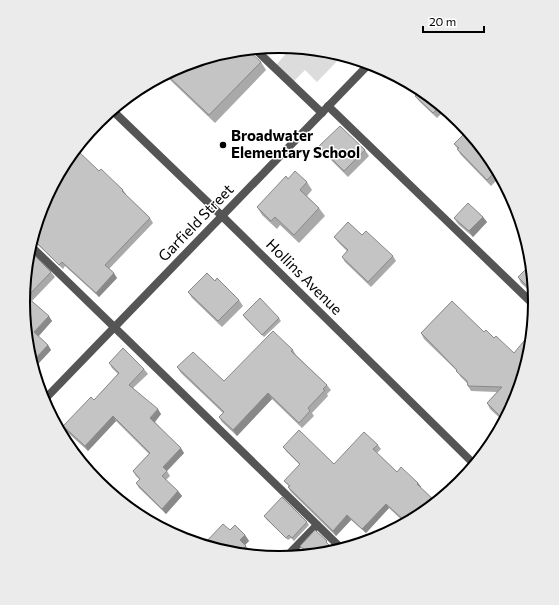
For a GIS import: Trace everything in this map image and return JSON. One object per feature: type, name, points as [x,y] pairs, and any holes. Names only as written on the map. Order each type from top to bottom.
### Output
[{"type":"street","points":[[262,54],[325,110],[529,300]]},
{"type":"street","name":"Garfield Street","points":[[48,396],[365,68]]},
{"type":"street","name":"Hollins Avenue","points":[[116,114],[471,461]]},
{"type":"street","points":[[36,251],[338,545]]},
{"type":"street","points":[[292,551],[317,525]]},
{"type":"shaded area","points":[[286,53],[312,55],[338,60],[317,82],[305,70],[293,82],[276,65]]},
{"type":"building","points":[[253,55],[261,62],[209,115],[170,78],[199,66],[231,58]]},
{"type":"building","points":[[417,94],[437,109],[433,113],[415,96]]},
{"type":"building","points":[[340,126],[365,150],[344,171],[319,146]]},
{"type":"building","points":[[464,134],[493,174],[487,180],[454,144]]},
{"type":"building","points":[[80,153],[99,171],[101,169],[150,218],[105,265],[114,273],[96,293],[62,262],[59,265],[38,244],[43,222],[56,192],[63,178]]},
{"type":"building","points":[[295,171],[307,182],[300,190],[319,208],[294,235],[275,217],[271,221],[257,207],[286,176],[288,179]]},
{"type":"building","points":[[468,203],[483,217],[469,231],[454,218]]},
{"type":"building","points":[[348,222],[362,235],[366,231],[393,256],[368,282],[342,257],[348,250],[334,237]]},
{"type":"building","points":[[35,256],[51,272],[31,293]]},
{"type":"building","points":[[527,268],[528,287],[518,277]]},
{"type":"building","points":[[207,273],[215,281],[217,278],[239,300],[218,321],[188,292]]},
{"type":"building","points":[[260,298],[279,318],[262,335],[243,315]]},
{"type":"building","points":[[30,300],[49,316],[34,332],[48,345],[37,357],[32,335]]},
{"type":"building","points":[[452,301],[484,332],[486,330],[494,338],[496,336],[514,353],[526,338],[516,383],[501,417],[487,403],[502,387],[468,386],[467,381],[421,333]]},
{"type":"building","points":[[273,331],[293,350],[291,351],[327,385],[323,389],[325,390],[308,408],[310,411],[299,423],[268,393],[233,430],[219,417],[224,412],[177,367],[193,352],[224,381]]},
{"type":"building","points":[[123,348],[144,369],[129,385],[158,409],[150,418],[181,448],[163,467],[167,471],[162,476],[178,491],[162,509],[136,483],[140,479],[133,471],[150,453],[113,416],[85,446],[63,426],[91,397],[94,400],[119,373],[109,363]]},
{"type":"building","points":[[299,430],[334,464],[364,432],[378,445],[373,449],[397,472],[401,467],[433,499],[403,519],[386,504],[362,529],[347,515],[333,531],[288,487],[290,486],[284,481],[300,464],[283,447]]},
{"type":"building","points":[[282,497],[307,522],[292,538],[289,535],[286,538],[264,516]]},
{"type":"building","points":[[223,524],[230,530],[235,525],[245,535],[240,540],[246,546],[244,548],[246,550],[231,547],[207,541]]},
{"type":"building","points":[[315,530],[327,541],[326,542],[330,546],[305,550],[300,546]]},
{"type":"place","name":"Broadwater Elementary School","points":[[223,145]]}]
